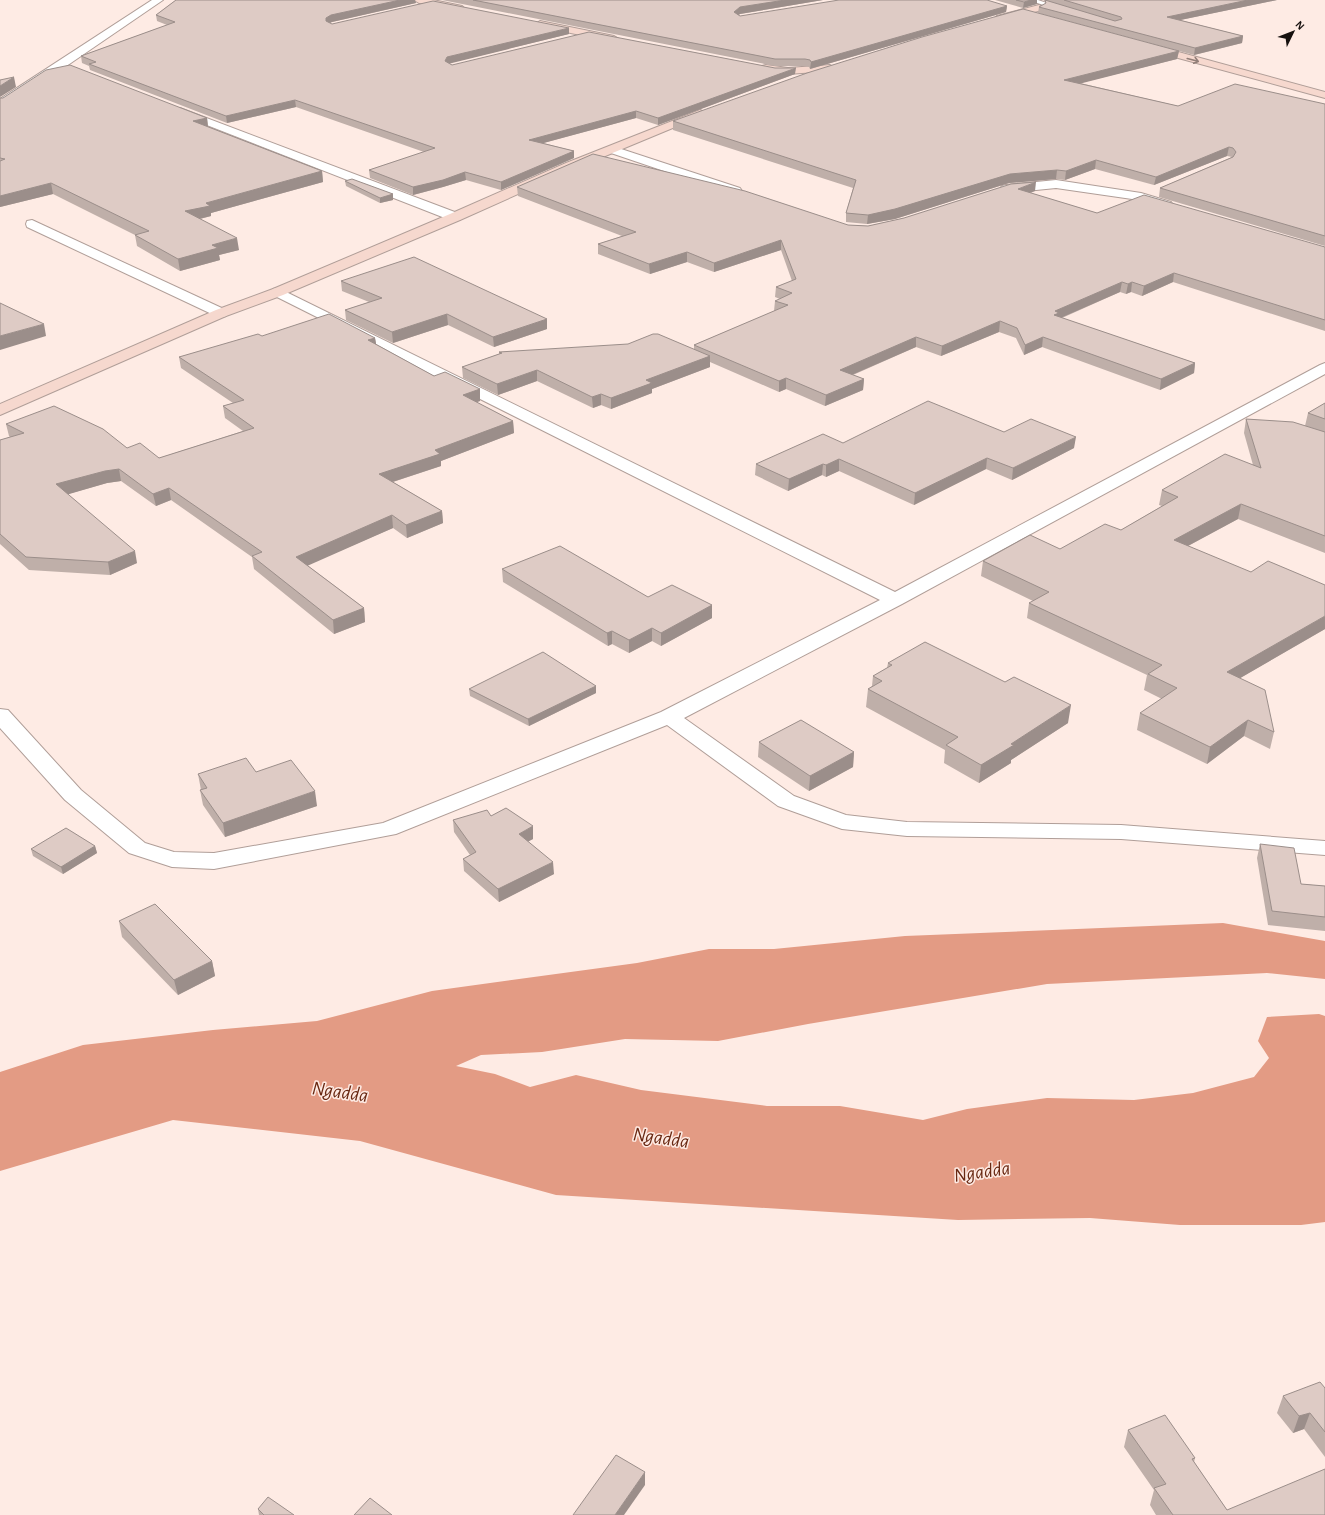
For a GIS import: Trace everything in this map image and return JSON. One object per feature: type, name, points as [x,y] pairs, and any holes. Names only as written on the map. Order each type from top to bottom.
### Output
[{"type":"street","points":[[0,104],[158,0]]},
{"type":"street","points":[[416,4],[435,3],[466,9]]},
{"type":"street","points":[[1000,6],[1019,7],[1039,13],[1072,15]]},
{"type":"street","points":[[992,20],[1019,7]]},
{"type":"street","points":[[527,21],[626,41]]},
{"type":"street","points":[[565,39],[588,34]]},
{"type":"street","points":[[1147,38],[1274,70]]},
{"type":"street","points":[[1139,45],[1325,94]]},
{"type":"street","points":[[782,83],[844,64]]},
{"type":"street","points":[[61,65],[76,71]]},
{"type":"street","points":[[753,66],[788,71],[830,68]]},
{"type":"street","points":[[173,108],[455,217]]},
{"type":"street","points":[[0,410],[36,396],[221,312],[278,292],[455,217],[570,166],[708,110]]},
{"type":"street","points":[[612,150],[745,194]]},
{"type":"street","points":[[994,193],[1009,188],[1056,184],[1141,197],[1178,208]]},
{"type":"street","points":[[1141,197],[1155,191]]},
{"type":"street","points":[[32,224],[221,312]]},
{"type":"street","points":[[278,292],[895,600]]},
{"type":"street","points":[[0,715],[73,795],[137,848],[172,859],[214,861],[388,829],[669,717],[895,600],[1325,368]]},
{"type":"street","points":[[1243,413],[1265,420]]},
{"type":"street","points":[[669,717],[786,800],[842,822],[907,829],[1121,832],[1325,848]]},
{"type":"lane","points":[[1031,0],[1072,15]]},
{"type":"water","name":"Ngadda","points":[[1223,923],[1325,941],[1325,979],[1267,973],[1047,984],[808,1024],[718,1041],[625,1039],[542,1052],[481,1055],[456,1066],[495,1074],[530,1087],[576,1075],[641,1090],[767,1106],[840,1106],[923,1120],[967,1109],[1047,1098],[1134,1100],[1193,1093],[1254,1077],[1269,1058],[1258,1041],[1267,1017],[1319,1014],[1325,1016],[1325,1222],[1301,1225],[1180,1225],[1090,1218],[958,1220],[556,1195],[360,1141],[173,1120],[0,1171],[0,1072],[83,1045],[213,1030],[317,1021],[432,991],[637,963],[709,949],[774,949],[905,936]]},
{"type":"building","points":[[176,0],[400,0],[331,15],[326,18],[326,21],[332,24],[433,1],[569,28],[447,57],[445,61],[452,65],[589,32],[775,68],[796,68],[658,118],[636,111],[529,140],[574,151],[501,182],[465,172],[443,180],[413,187],[369,170],[435,148],[295,100],[226,116],[89,64],[96,62],[81,56],[175,22],[156,15]]},
{"type":"building","points":[[473,0],[785,0],[740,7],[734,12],[740,16],[839,0],[987,0],[1007,6],[811,62],[810,60],[805,59],[775,59]]},
{"type":"building","points":[[1016,0],[1031,0],[1024,2]]},
{"type":"building","points":[[1045,0],[1115,21],[1122,19],[1121,17],[1064,0],[1248,0],[1167,17],[1243,36],[1195,48],[1039,7],[1046,3]]},
{"type":"building","points":[[1023,9],[1179,51],[1064,80],[1178,106],[1235,84],[1325,104],[1325,236],[1160,188],[1233,157],[1236,152],[1233,148],[1229,147],[1156,177],[1096,160],[1066,171],[1057,170],[1010,174],[895,209],[868,215],[846,213],[856,180],[673,121],[807,73],[922,37]]},
{"type":"building","points":[[70,65],[207,118],[193,121],[322,171],[206,203],[210,206],[185,211],[237,238],[212,245],[218,248],[178,259],[135,235],[149,231],[51,183],[0,196],[0,161],[5,159],[0,158],[0,98],[3,98],[46,70]]},
{"type":"building","points":[[14,77],[0,86],[0,80]]},
{"type":"building","points":[[593,154],[745,191],[848,225],[868,226],[904,218],[1011,184],[1036,182],[1018,189],[1097,213],[1144,195],[1325,247],[1325,320],[1174,273],[1144,286],[1132,282],[1128,284],[1122,282],[1055,311],[1059,313],[1054,315],[1195,363],[1161,379],[1043,337],[1025,345],[1017,328],[1000,321],[942,346],[916,337],[840,370],[864,379],[826,395],[786,378],[779,381],[694,345],[788,305],[775,301],[792,293],[776,287],[796,279],[781,240],[714,263],[687,252],[649,264],[598,244],[636,232],[517,187]]},
{"type":"building","points":[[352,179],[393,194],[380,198],[345,181]]},
{"type":"building","points":[[414,257],[547,319],[493,337],[447,314],[392,332],[345,310],[382,298],[341,281]]},
{"type":"building","points":[[0,303],[44,324],[0,336]]},
{"type":"building","points":[[329,314],[375,338],[368,340],[434,376],[445,372],[480,389],[463,395],[513,421],[435,450],[440,454],[379,474],[442,511],[406,525],[392,515],[296,557],[364,608],[333,620],[252,556],[262,552],[169,488],[153,494],[119,469],[105,471],[56,484],[135,551],[108,562],[26,557],[0,534],[0,440],[24,433],[6,424],[54,406],[103,429],[127,448],[140,443],[159,458],[254,428],[223,406],[244,400],[179,357],[258,334],[262,336]]},
{"type":"building","points":[[653,334],[658,334],[710,356],[646,380],[652,383],[611,398],[601,394],[592,397],[537,370],[497,384],[462,367],[502,353],[499,352],[628,344]]},
{"type":"building","points":[[928,401],[1004,432],[1031,419],[1076,437],[1013,468],[987,458],[915,493],[839,459],[826,465],[823,464],[789,479],[756,464],[823,434],[843,443]]},
{"type":"building","points":[[1325,403],[1325,419],[1308,413]]},
{"type":"building","points":[[1246,419],[1293,422],[1325,432],[1325,536],[1241,504],[1174,540],[1251,572],[1268,561],[1325,585],[1325,616],[1227,672],[1265,690],[1274,732],[1248,720],[1210,747],[1140,713],[1177,688],[1148,674],[1162,665],[1029,603],[1049,592],[983,561],[1030,535],[1060,549],[1105,524],[1121,530],[1178,497],[1162,490],[1225,454],[1261,468]]},
{"type":"building","points":[[560,546],[648,597],[672,585],[712,605],[661,633],[652,628],[629,640],[612,631],[607,633],[502,569]]},
{"type":"building","points":[[925,642],[1005,682],[1014,677],[1071,705],[1011,744],[1014,745],[981,765],[946,745],[958,737],[868,689],[882,681],[873,676],[892,665],[888,663]]},
{"type":"building","points":[[543,652],[596,686],[528,719],[469,689]]},
{"type":"building","points":[[801,720],[854,752],[810,776],[759,742]]},
{"type":"building","points":[[246,758],[256,772],[291,760],[315,791],[223,823],[200,790],[207,788],[198,774]]},
{"type":"building","points":[[506,808],[533,826],[519,834],[553,862],[498,889],[463,859],[476,852],[453,820],[487,810],[491,816]]},
{"type":"building","points":[[66,828],[95,846],[61,867],[31,849]]},
{"type":"building","points":[[1260,844],[1294,848],[1301,884],[1325,886],[1325,917],[1272,911]]},
{"type":"building","points":[[155,904],[212,961],[174,980],[119,921]]},
{"type":"building","points":[[1320,1382],[1325,1388],[1325,1432],[1310,1413],[1299,1416],[1283,1396]]},
{"type":"building","points":[[1165,1415],[1195,1458],[1192,1459],[1227,1510],[1325,1469],[1325,1515],[1173,1515],[1154,1488],[1166,1484],[1128,1430]]},
{"type":"building","points":[[616,1455],[645,1472],[615,1515],[573,1515]]},
{"type":"building","points":[[268,1497],[294,1515],[264,1515],[258,1509]]},
{"type":"building","points":[[370,1498],[392,1515],[354,1515]]}]
